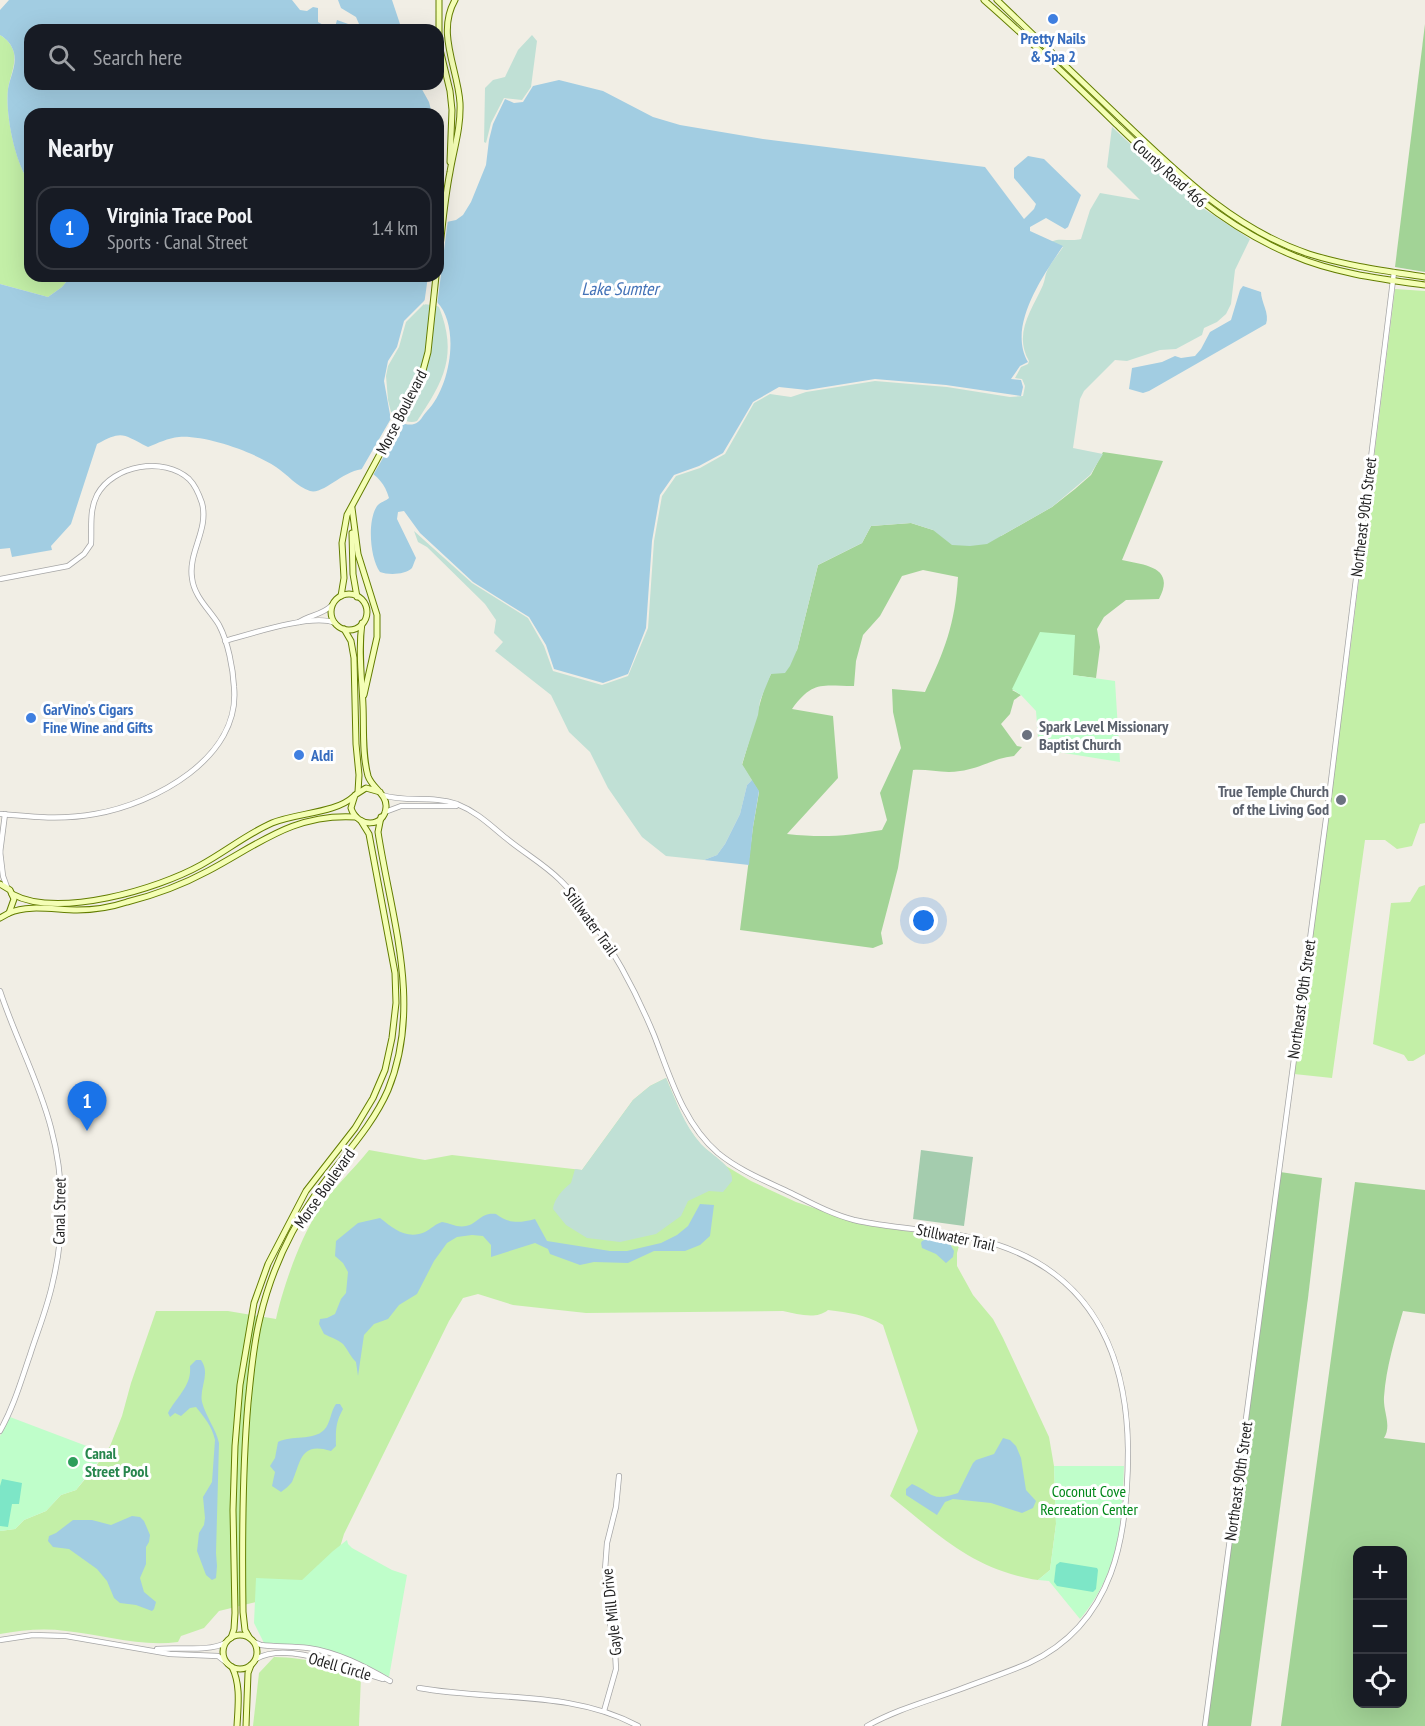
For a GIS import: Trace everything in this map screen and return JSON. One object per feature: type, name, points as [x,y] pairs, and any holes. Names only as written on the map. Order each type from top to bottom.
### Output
[{"type":"main road","points":[[439,0],[440,24]]},
{"type":"main road","points":[[444,217],[450,170],[460,122],[457,81],[448,45],[449,15],[455,0]]},
{"type":"main road","name":"County Road 466","points":[[984,0],[1192,196],[1232,225],[1269,245],[1307,261],[1348,272],[1425,285]]},
{"type":"main road","name":"County Road 466","points":[[997,0],[1188,182],[1236,218],[1272,238],[1308,253],[1349,265],[1425,277]]},
{"type":"main road","points":[[444,63],[452,110],[450,170]]},
{"type":"main road","name":"Morse Boulevard","points":[[341,596],[344,578],[343,534],[347,515],[407,406],[423,370],[428,352],[435,282]]},
{"type":"main road","name":"Morse Boulevard","points":[[352,506],[353,574],[357,597]]},
{"type":"main road","name":"Morse Boulevard","points":[[352,520],[358,554],[377,615],[376,637],[363,703]]},
{"type":"main road","points":[[344,629],[351,629],[362,623],[366,610],[357,597],[348,594],[341,596],[332,606],[331,614],[335,623],[344,629],[351,641],[354,658],[359,775],[351,808],[358,819]]},
{"type":"main road","name":"Morse Boulevard","points":[[362,623],[360,642],[367,770],[372,785],[381,794]]},
{"type":"main road","points":[[1,919],[9,913],[23,909],[80,910],[124,903],[169,889],[208,871],[272,834],[296,824],[331,817],[358,819],[372,823],[383,815],[385,800],[381,794],[371,788],[355,795],[345,805],[274,822],[201,865],[171,879],[130,892],[83,902],[32,902],[12,894]]},
{"type":"main road","name":"Morse Boulevard","points":[[249,1637],[245,1630],[243,1612],[241,1502],[251,1372],[260,1318],[274,1275],[293,1233],[315,1195],[370,1121],[388,1090],[398,1055],[404,1016],[404,978],[378,832],[383,815]]},
{"type":"main road","name":"Morse Boulevard","points":[[231,1638],[235,1613],[233,1510],[235,1446],[240,1385],[255,1303],[272,1255],[306,1191],[355,1128],[373,1098],[385,1070],[392,1038],[396,1003],[395,973],[370,840],[366,828],[358,819]]},
{"type":"main road","points":[[0,884],[7,887],[12,894],[14,904],[9,913]]},
{"type":"main road","points":[[237,1726],[237,1676],[223,1654],[225,1643],[239,1635],[249,1637],[257,1647],[256,1659],[248,1673],[246,1726]]},
{"type":"main road","points":[[230,1665],[242,1669],[251,1665]]},
{"type":"street","name":"Northeast 90th Street","points":[[1205,1726],[1330,789],[1394,272]]},
{"type":"street","points":[[0,579],[60,568],[76,562],[91,544],[90,518],[97,494],[111,480],[142,466],[175,470],[189,479],[199,494],[204,519],[193,563],[192,579],[199,596],[220,626],[235,689],[233,708],[222,737],[202,763],[184,777],[149,797],[112,811],[65,818],[2,814],[0,852],[7,887]]},
{"type":"street","points":[[299,622],[318,615],[332,606]]},
{"type":"street","points":[[225,642],[299,622],[321,620],[335,623]]},
{"type":"street","name":"Stillwater Trail","points":[[381,794],[398,799],[431,798],[465,808],[487,820],[503,836],[551,872],[579,902],[618,960],[632,984],[688,1117],[703,1138],[721,1155],[744,1171],[838,1215],[866,1222],[968,1237],[1019,1253],[1041,1264],[1072,1287],[1102,1330],[1118,1371],[1122,1390],[1128,1461],[1127,1494],[1121,1541],[1111,1577],[1099,1601],[1077,1629],[1028,1663],[867,1726]]},
{"type":"street","name":"Stillwater Trail","points":[[383,815],[395,807],[412,805],[465,808]]},
{"type":"street","name":"Canal Street","points":[[0,991],[12,1028],[46,1111],[56,1149],[62,1200],[58,1253],[50,1295],[18,1394],[0,1431]]},
{"type":"street","name":"Gayle Mill Drive","points":[[604,1711],[616,1669],[605,1570],[607,1543],[616,1507],[619,1476]]},
{"type":"street","points":[[0,1640],[51,1635],[170,1654],[218,1656],[230,1665]]},
{"type":"street","name":"Odell Circle","points":[[254,1642],[261,1645],[310,1648],[332,1654],[360,1664],[390,1680],[309,1656],[273,1654],[262,1655],[256,1659]]},
{"type":"street","points":[[153,1650],[181,1647],[213,1648],[225,1643]]},
{"type":"street","points":[[419,1688],[572,1704],[604,1711],[638,1726]]},
{"type":"green space","points":[[1425,24],[1425,272],[1395,267]]},
{"type":"green space","points":[[0,35],[9,42],[14,53],[14,66],[7,99],[12,138],[24,172],[24,282],[66,282],[48,297],[0,284]]},
{"type":"green space","points":[[1395,289],[1425,291],[1425,823],[1420,824],[1412,846],[1397,849],[1385,840],[1365,840],[1332,1078],[1294,1074]]},
{"type":"green space","points":[[1103,452],[1163,461],[1122,560],[1148,566],[1161,574],[1164,580],[1159,599],[1126,600],[1104,617],[1097,629],[1100,647],[1096,678],[1072,675],[1012,690],[1021,695],[1014,700],[1010,714],[1001,724],[1017,746],[1022,747],[1014,756],[960,771],[913,770],[898,868],[881,933],[883,944],[873,948],[740,930],[759,792],[742,765],[765,686],[771,674],[797,650],[818,565],[862,543],[871,526],[911,523],[933,530],[1001,536],[1052,507],[1091,475]],"holes":[[[923,570],[958,577],[948,636],[925,692],[892,689],[893,712],[901,748],[880,793],[887,820],[882,830],[835,836],[787,834],[838,778],[833,716],[792,709],[812,689],[826,686],[854,686],[856,661],[863,635],[880,616],[902,576]]]},
{"type":"green space","points":[[1040,632],[1075,635],[1073,675],[1115,681],[1120,762],[1039,749],[1036,711],[1012,689]]},
{"type":"green space","points":[[1425,885],[1425,1054],[1413,1061],[1408,1061],[1404,1055],[1373,1044],[1391,903],[1410,902],[1419,887]]},
{"type":"green space","points":[[666,1078],[685,1123],[700,1144],[726,1166],[751,1181],[796,1202],[865,1225],[961,1239],[957,1253],[957,1266],[973,1295],[993,1319],[1049,1437],[1054,1466],[1056,1524],[1050,1570],[1038,1580],[994,1568],[958,1549],[890,1496],[918,1431],[883,1325],[870,1318],[828,1310],[812,1316],[783,1311],[586,1313],[513,1305],[478,1294],[463,1298],[449,1321],[344,1534],[334,1567],[269,1599],[219,1611],[204,1628],[181,1636],[178,1642],[136,1642],[50,1630],[0,1634],[0,1531],[15,1529],[24,1520],[46,1511],[61,1495],[76,1490],[96,1466],[110,1446],[122,1416],[156,1311],[228,1311],[276,1319],[293,1264],[311,1222],[330,1195],[369,1150],[425,1160],[452,1155],[582,1170],[633,1100],[650,1086]]},
{"type":"green space","points":[[921,1150],[973,1157],[964,1226],[913,1219]]},
{"type":"green space","points":[[1280,1172],[1322,1178],[1308,1298],[1251,1726],[1207,1726]]},
{"type":"green space","points":[[1355,1182],[1425,1190],[1425,1314],[1403,1311],[1391,1353],[1385,1386],[1384,1403],[1387,1428],[1384,1438],[1425,1443],[1425,1726],[1281,1726]]},
{"type":"green space","points":[[10,1417],[105,1453],[76,1490],[61,1495],[46,1511],[24,1520],[15,1529],[0,1531],[0,1436]]},
{"type":"green space","name":"Coconut Cove Recreation Center","points":[[1054,1466],[1124,1466],[1122,1508],[1111,1566],[1093,1602],[1080,1619],[1049,1581],[1038,1580],[1050,1570],[1056,1524]]},
{"type":"green space","points":[[2,1479],[22,1483],[19,1504],[12,1504],[8,1527],[0,1526]]},
{"type":"green space","points":[[347,1540],[352,1548],[392,1570],[407,1575],[389,1677],[351,1658],[321,1648],[264,1643],[254,1623],[256,1578],[302,1580]]},
{"type":"green space","points":[[1060,1562],[1097,1568],[1096,1589],[1093,1592],[1057,1586],[1054,1582],[1056,1565]]},
{"type":"green space","points":[[274,1657],[319,1662],[361,1676],[359,1726],[253,1726],[259,1673]]},
{"type":"shaded area","points":[[532,35],[537,41],[531,87],[522,100],[504,98],[491,123],[486,143],[484,142],[485,88],[493,80],[505,77],[518,50]]},
{"type":"shaded area","points":[[1112,127],[1192,201],[1250,239],[1235,270],[1231,304],[1226,314],[1217,322],[1204,328],[1202,335],[1176,349],[1160,350],[1127,361],[1115,360],[1084,391],[1080,399],[1073,448],[1103,454],[1090,475],[1052,507],[987,544],[970,546],[952,545],[933,530],[911,523],[871,526],[862,543],[818,565],[797,650],[785,673],[771,674],[760,701],[758,715],[742,764],[752,780],[747,785],[740,814],[725,844],[717,855],[704,860],[666,856],[642,837],[608,788],[590,752],[569,732],[551,695],[495,651],[503,642],[494,633],[496,620],[485,604],[427,547],[418,542],[414,531],[472,583],[528,618],[544,646],[553,671],[602,685],[628,676],[648,628],[654,541],[662,496],[676,476],[700,468],[725,454],[754,403],[770,394],[791,397],[806,392],[875,381],[947,387],[1010,397],[1023,396],[1025,386],[1022,379],[1015,378],[1021,367],[1029,361],[1023,341],[1023,331],[1047,271],[1063,247],[1051,242],[1081,239],[1090,210],[1100,193],[1140,200],[1107,167]]},
{"type":"shaded area","points":[[424,304],[431,305],[426,352],[419,377],[399,417],[391,412],[388,400],[386,376],[388,366],[399,347],[406,322]]},
{"type":"shaded area","points":[[435,305],[439,307],[445,324],[448,354],[445,367],[441,380],[417,421],[408,421],[402,419],[423,379]]},
{"type":"shaded area","points":[[666,1078],[690,1129],[701,1144],[726,1166],[732,1176],[732,1181],[723,1192],[709,1191],[688,1201],[681,1216],[656,1234],[620,1242],[587,1238],[566,1225],[553,1209],[555,1202],[571,1183],[575,1169],[582,1170],[633,1100],[650,1086]]},
{"type":"water","points":[[9,0],[292,0],[300,10],[318,8],[318,22],[322,24],[24,24],[24,90],[422,90],[430,108],[24,108],[24,172],[12,138],[7,99],[15,58],[11,45],[0,35],[0,10]]},
{"type":"water","points":[[338,0],[392,0],[400,24],[359,24],[356,17],[341,8]]},
{"type":"water","points":[[337,20],[348,24],[336,24]]},
{"type":"water","name":"Lake Sumter","points":[[559,80],[603,91],[653,117],[680,125],[763,139],[985,167],[1024,219],[1036,204],[1014,178],[1014,168],[1028,156],[1044,159],[1081,195],[1068,227],[1065,229],[1046,218],[1030,227],[1030,231],[1063,246],[1038,286],[1025,317],[1022,333],[1023,348],[1028,362],[1020,366],[1011,379],[1021,380],[1023,387],[1021,396],[946,385],[875,379],[807,390],[779,387],[753,402],[723,453],[699,466],[674,475],[660,495],[652,541],[646,628],[628,674],[603,683],[554,669],[546,645],[529,617],[473,582],[420,533],[404,511],[398,512],[397,519],[416,558],[413,566],[401,573],[380,572],[372,549],[372,521],[377,506],[389,498],[380,481],[365,469],[350,473],[322,489],[310,491],[301,487],[267,461],[215,442],[179,437],[148,447],[118,435],[97,444],[71,524],[51,546],[52,550],[12,557],[10,548],[0,549],[0,284],[48,297],[66,282],[444,282],[444,223],[456,220],[463,215],[471,202],[486,165],[493,124],[505,99],[514,103],[523,102],[533,86]],"holes":[[[425,300],[437,302],[449,326],[450,357],[442,388],[420,421],[406,424],[391,420],[384,381],[388,361],[397,347],[404,321]]]},
{"type":"water","points":[[1243,286],[1261,292],[1267,316],[1266,324],[1149,391],[1143,393],[1129,389],[1132,368],[1162,362],[1175,356],[1181,358],[1195,356],[1210,332],[1231,320]]},
{"type":"water","points":[[752,780],[759,791],[749,865],[704,860],[717,855],[725,844],[740,814],[747,785]]},
{"type":"water","points":[[700,1204],[714,1205],[710,1236],[700,1245],[685,1251],[654,1251],[628,1263],[594,1262],[580,1265],[550,1254],[548,1249],[535,1243],[491,1257],[491,1245],[483,1236],[457,1237],[447,1243],[434,1261],[417,1294],[399,1305],[388,1319],[374,1324],[364,1335],[358,1376],[356,1362],[345,1346],[324,1334],[319,1324],[320,1319],[335,1314],[346,1293],[348,1272],[335,1256],[336,1241],[358,1223],[380,1218],[396,1229],[412,1235],[425,1232],[442,1222],[466,1226],[483,1216],[496,1214],[505,1220],[515,1222],[535,1219],[547,1241],[610,1251],[627,1251],[661,1243],[677,1235],[688,1226]]},
{"type":"water","points":[[927,1239],[950,1244],[954,1251],[953,1257],[946,1263],[936,1254],[922,1248],[922,1241]]},
{"type":"water","points":[[196,1360],[201,1360],[204,1365],[202,1402],[219,1443],[217,1566],[216,1578],[212,1580],[206,1575],[197,1551],[199,1533],[205,1518],[203,1497],[212,1482],[214,1435],[196,1407],[190,1408],[181,1416],[175,1413],[170,1417],[168,1413],[189,1380],[190,1366]]},
{"type":"water","points":[[336,1404],[340,1404],[343,1409],[336,1427],[336,1446],[331,1451],[313,1449],[307,1451],[288,1486],[281,1492],[272,1486],[275,1472],[270,1466],[275,1458],[278,1442],[314,1436],[324,1430]]},
{"type":"water","points":[[1003,1438],[1010,1440],[1016,1446],[1021,1458],[1026,1490],[1036,1501],[1033,1508],[1022,1513],[991,1503],[953,1499],[945,1502],[937,1515],[906,1495],[906,1489],[912,1484],[937,1497],[958,1493],[973,1463],[994,1454]]},
{"type":"water","points":[[132,1516],[140,1517],[144,1521],[150,1535],[146,1547],[146,1564],[140,1578],[144,1592],[156,1602],[152,1611],[136,1605],[120,1603],[114,1598],[107,1581],[97,1569],[69,1549],[53,1547],[48,1541],[49,1536],[73,1520],[92,1520],[111,1525]]},
{"type":"pier","points":[[444,219],[448,219],[444,251]]},
{"type":"pier","points":[[427,282],[440,282],[437,306],[429,302],[424,305]]},
{"type":"pier","points":[[393,415],[395,418],[405,420],[372,477],[360,472]]},
{"type":"place","name":"Pretty Nails & Spa 2","points":[[1053,19]]},
{"type":"place","name":"GarVino's Cigars Fine Wine and Gifts","points":[[31,718]]},
{"type":"place","name":"Spark Level Missionary Baptist Church","points":[[1027,735]]},
{"type":"place","name":"Aldi","points":[[299,755]]},
{"type":"place","name":"True Temple Church of the Living God","points":[[1341,800]]},
{"type":"place","name":"Virginia Trace Pool","points":[[87,1131]]},
{"type":"place","name":"Canal Street Pool","points":[[73,1462]]}]
